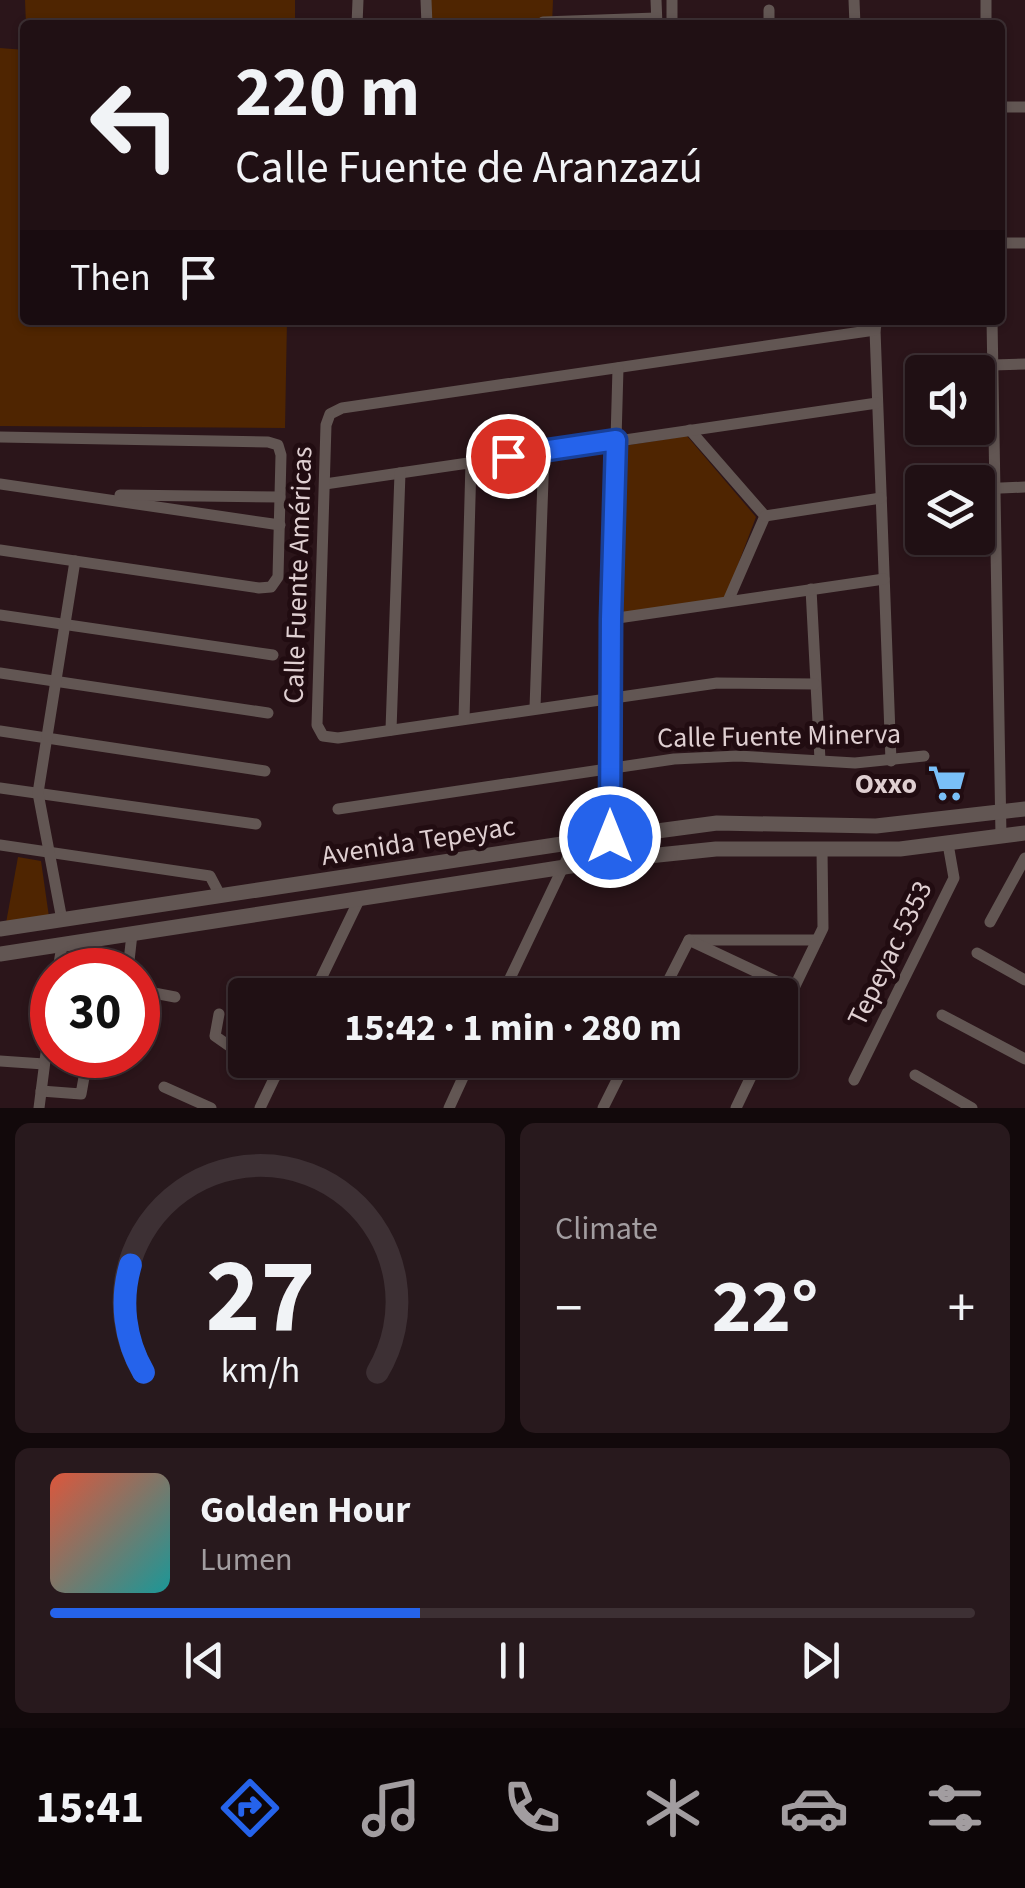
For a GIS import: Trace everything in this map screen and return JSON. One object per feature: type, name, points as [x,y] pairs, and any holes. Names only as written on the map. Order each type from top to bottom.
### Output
[{"type":"street","points":[[769,10],[769,20]]},
{"type":"street","points":[[610,860],[618,368],[876,325],[891,760]]},
{"type":"street","points":[[992,325],[992,355]]},
{"type":"street","points":[[995,365],[1025,364]]},
{"type":"street","name":"Calle Fuente Américas","points":[[391,730],[338,738],[323,736],[318,726],[326,425],[330,414],[342,408],[618,368]]},
{"type":"street","points":[[324,484],[878,403]]},
{"type":"street","points":[[690,430],[766,516]]},
{"type":"street","points":[[0,437],[268,442],[278,445],[281,455],[278,577],[272,587],[0,550]]},
{"type":"street","points":[[536,708],[544,451]]},
{"type":"street","points":[[464,719],[471,462]]},
{"type":"street","points":[[400,473],[391,730],[717,683],[816,684]]},
{"type":"street","points":[[0,484],[280,525]]},
{"type":"street","points":[[995,488],[1025,487]]},
{"type":"street","points":[[76,495],[280,497]]},
{"type":"street","points":[[766,516],[881,498]]},
{"type":"street","points":[[728,601],[766,516]]},
{"type":"street","points":[[995,553],[1002,836]]},
{"type":"street","points":[[62,920],[38,794],[75,561]]},
{"type":"street","points":[[611,619],[884,579]]},
{"type":"street","points":[[811,589],[820,760]]},
{"type":"street","points":[[0,615],[274,655]]},
{"type":"street","points":[[0,673],[268,713]]},
{"type":"street","points":[[0,731],[266,770]]},
{"type":"street","name":"Calle Fuente Minerva","points":[[338,809],[674,760],[738,756],[891,760],[924,756]]},
{"type":"street","points":[[0,788],[256,824]]},
{"type":"street","name":"Avenida Tepeyac","points":[[0,928],[716,823],[876,826],[1025,809]]},
{"type":"street","name":"Avenida Tepeyac","points":[[0,954],[610,860],[716,849],[900,849],[1025,834]]},
{"type":"street","points":[[510,978],[576,842]]},
{"type":"street","name":"Tepeyac 5353","points":[[854,1080],[954,878],[948,844]]},
{"type":"street","points":[[0,846],[210,876],[220,896]]},
{"type":"street","points":[[798,981],[824,928],[822,849]]},
{"type":"street","points":[[990,922],[1025,858]]},
{"type":"street","points":[[321,978],[359,900]]},
{"type":"street","points":[[155,906],[159,930]]},
{"type":"street","points":[[130,948],[132,934]]},
{"type":"street","points":[[689,940],[818,940]]},
{"type":"street","points":[[689,940],[770,978]]},
{"type":"street","points":[[670,978],[689,940]]},
{"type":"street","points":[[977,954],[1025,980]]},
{"type":"street","points":[[160,994],[175,997]]},
{"type":"street","points":[[220,1014],[216,1036],[228,1045]]},
{"type":"street","points":[[942,1015],[1025,1059]]},
{"type":"street","points":[[0,1062],[30,1063]]},
{"type":"street","points":[[915,1075],[972,1108]]},
{"type":"street","points":[[38,1108],[42,1078]]},
{"type":"street","points":[[41,1091],[80,1094],[83,1078]]},
{"type":"street","points":[[260,1108],[275,1078]]},
{"type":"street","points":[[449,1108],[462,1078]]},
{"type":"street","points":[[603,1108],[619,1078]]},
{"type":"street","points":[[736,1108],[751,1078]]},
{"type":"street","points":[[164,1086],[212,1108]]},
{"type":"shaded area","points":[[25,0],[295,0],[295,20],[26,20]]},
{"type":"shaded area","points":[[429,0],[553,0],[552,20],[430,20]]},
{"type":"shaded area","points":[[0,48],[20,50],[20,325],[287,325],[285,428],[0,426]]},
{"type":"shaded area","points":[[687,436],[756,517],[725,599],[617,615],[623,446]]},
{"type":"shaded area","points":[[18,857],[41,861],[49,917],[6,923]]},
{"type":"place","name":"Oxxo","points":[[947,783]]},
{"type":"route","points":[[508,456],[616,440],[610,837]]}]
